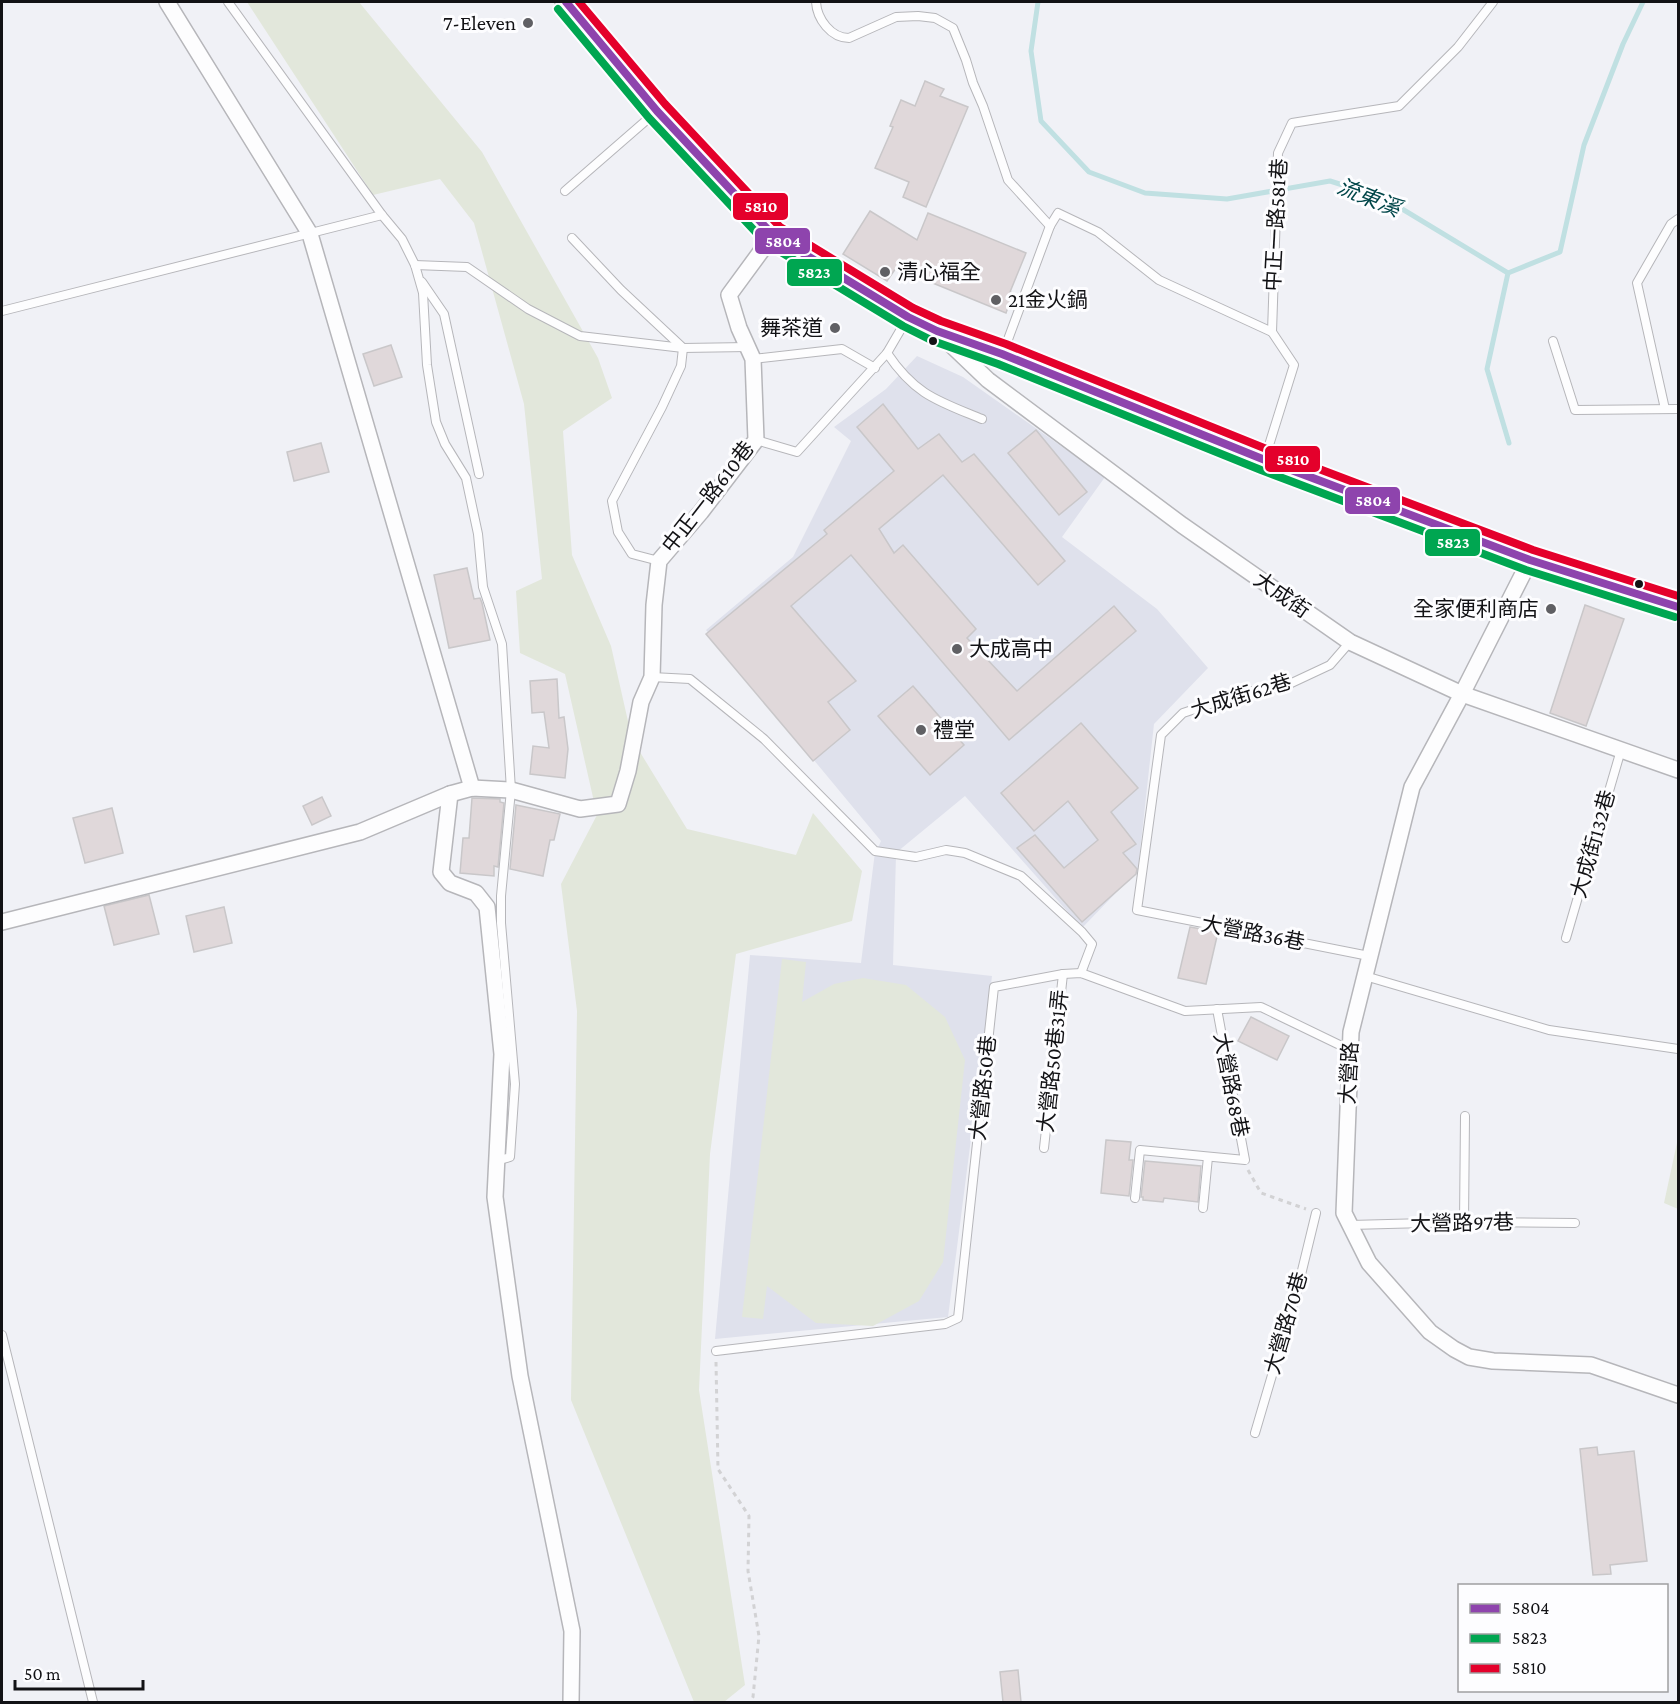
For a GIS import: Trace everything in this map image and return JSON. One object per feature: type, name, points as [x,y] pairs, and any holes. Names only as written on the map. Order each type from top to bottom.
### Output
[{"type":"main road","points":[[566,2],[657,111],[773,235],[908,316],[937,331],[1002,354],[1265,460],[1530,560],[1678,607]]},
{"type":"street","points":[[167,2],[310,234],[472,788]]},
{"type":"street","name":"中正一路610巷","points":[[511,789],[580,809],[618,804],[628,771],[641,702],[652,677],[658,561],[701,512],[756,440],[751,353],[739,328],[729,295],[773,235]]},
{"type":"street","name":"大成街","points":[[937,331],[988,380],[1182,525],[1350,642],[1462,694],[1678,770]]},
{"type":"street","name":"大營路","points":[[1530,560],[1412,787],[1384,903],[1368,956],[1351,1032],[1344,1213],[1369,1263],[1430,1332],[1461,1353],[1469,1357],[1493,1361],[1591,1365],[1678,1395]]},
{"type":"street","points":[[2,922],[360,832],[450,794],[472,788],[511,789]]},
{"type":"street","points":[[450,794],[441,872],[450,884],[476,893],[487,907],[502,1054],[495,1197],[520,1376],[572,1631],[571,1702]]},
{"type":"lane","points":[[228,2],[382,215],[402,239],[416,265],[423,293],[427,365],[436,422],[466,478],[478,534],[483,587],[502,644],[511,789],[501,896],[501,923],[515,1084],[510,1157],[496,1161]]},
{"type":"lane","points":[[816,2],[816,11],[826,27],[844,38],[849,38],[896,17],[935,18],[953,28],[1008,180],[1050,226]]},
{"type":"lane","name":"中正一路581巷","points":[[1272,332],[1278,153],[1292,123],[1399,106],[1458,47],[1493,2]]},
{"type":"lane","points":[[565,190],[657,111]]},
{"type":"lane","points":[[1002,354],[1050,226],[1058,213],[1098,232],[1159,280],[1272,332],[1294,365],[1265,460]]},
{"type":"lane","points":[[2,311],[382,215]]},
{"type":"lane","points":[[1665,409],[1637,283],[1671,224],[1678,219]]},
{"type":"lane","points":[[572,238],[621,291],[683,348]]},
{"type":"lane","points":[[416,265],[467,267],[528,309],[580,336],[751,353],[842,349],[874,368]]},
{"type":"lane","points":[[418,276],[444,314],[479,474]]},
{"type":"lane","points":[[756,440],[797,452],[887,353],[908,316]]},
{"type":"lane","points":[[1553,341],[1575,410],[1678,409]]},
{"type":"lane","points":[[658,561],[632,554],[618,532],[612,501],[662,407],[681,366],[683,348]]},
{"type":"lane","points":[[887,353],[901,373],[931,399],[982,419]]},
{"type":"lane","name":"大成街62巷","points":[[1137,910],[1161,735],[1183,713],[1246,692],[1283,687],[1330,665],[1350,642]]},
{"type":"lane","points":[[652,677],[690,679],[764,739],[874,851],[916,857],[946,850],[965,853],[1021,876],[1092,944],[1081,973]]},
{"type":"lane","name":"大成街132巷","points":[[1566,938],[1621,750]]},
{"type":"lane","name":"大營路36巷","points":[[1137,910],[1368,956]]},
{"type":"lane","name":"大營路50巷","points":[[716,1351],[945,1324],[958,1318],[994,987],[1063,974],[1081,973],[1185,1011],[1262,1007],[1350,1050]]},
{"type":"lane","name":"大營路50巷31弄","points":[[1044,1148],[1063,974]]},
{"type":"lane","points":[[1365,976],[1549,1030],[1678,1048]]},
{"type":"lane","name":"大營路68巷","points":[[1135,1198],[1140,1150],[1245,1160],[1217,1010]]},
{"type":"lane","points":[[1464,1222],[1465,1116]]},
{"type":"lane","points":[[1203,1208],[1208,1157]]},
{"type":"lane","name":"大營路70巷","points":[[1255,1433],[1298,1287],[1316,1213]]},
{"type":"lane","name":"大營路97巷","points":[[1350,1225],[1464,1222],[1575,1223]]},
{"type":"lane","points":[[2,1335],[93,1702]]},
{"type":"path","name":"大營路68巷","points":[[1245,1160],[1261,1193],[1316,1213]]},
{"type":"path","points":[[716,1351],[718,1469],[749,1516],[748,1571],[759,1636],[753,1697],[750,1702]]},
{"type":"shaded area","points":[[247,2],[359,2],[482,152],[598,358],[612,398],[563,431],[572,555],[611,646],[632,739],[687,829],[796,855],[813,813],[862,871],[852,921],[736,954],[710,1154],[699,1390],[745,1685],[724,1702],[694,1702],[571,1400],[577,1011],[561,884],[597,815],[565,674],[520,653],[516,591],[542,579],[524,404],[474,223],[440,179],[373,195]]},
{"type":"shaded area","name":"大成高中","points":[[917,356],[963,377],[1105,477],[1062,537],[1157,609],[1208,668],[1154,724],[1138,870],[1082,928],[965,796],[897,852],[877,850],[881,841],[706,630],[793,557],[851,441],[834,427],[886,389]]},
{"type":"shaded area","points":[[875,852],[896,855],[893,965],[992,976],[948,1317],[715,1339],[750,955],[861,963]]},
{"type":"shaded area","points":[[782,959],[806,962],[802,1002],[834,984],[863,978],[906,985],[945,1017],[965,1060],[943,1262],[919,1301],[873,1326],[816,1323],[767,1286],[763,1319],[742,1317]]},
{"type":"shaded area","points":[[1678,1138],[1678,1209],[1664,1203]]},
{"type":"building","points":[[925,81],[944,89],[940,96],[968,107],[926,207],[903,197],[909,182],[875,168],[893,127],[890,126],[901,100],[915,106]]},
{"type":"building","points":[[870,211],[917,240],[928,213],[1026,253],[1010,292],[1013,293],[1006,313],[896,268],[887,281],[843,254]]},
{"type":"building","points":[[391,345],[402,377],[374,386],[363,354]]},
{"type":"building","points":[[883,404],[918,449],[939,434],[962,462],[974,454],[1065,561],[1038,585],[943,475],[879,529],[894,553],[903,545],[976,629],[967,638],[1017,691],[1114,606],[1136,631],[1009,740],[851,555],[791,606],[856,681],[828,702],[850,730],[813,761],[706,634],[827,534],[824,530],[894,471],[857,427]]},
{"type":"building","points":[[1036,430],[1087,492],[1059,515],[1008,453]]},
{"type":"building","points":[[321,443],[329,472],[294,481],[287,452]]},
{"type":"building","points":[[467,568],[474,599],[480,598],[482,603],[490,640],[449,648],[434,575]]},
{"type":"building","points":[[1585,605],[1624,619],[1586,726],[1550,713]]},
{"type":"building","points":[[557,679],[559,718],[564,717],[568,749],[565,778],[530,774],[533,746],[549,748],[544,712],[532,713],[530,681]]},
{"type":"building","name":"禮堂","points":[[913,686],[964,745],[930,775],[878,716]]},
{"type":"building","points":[[1081,723],[1138,788],[1111,812],[1136,844],[1123,853],[1137,869],[1136,874],[1082,922],[1017,848],[1035,835],[1064,868],[1098,840],[1068,801],[1034,831],[1001,793]]},
{"type":"building","points":[[322,797],[331,816],[312,825],[303,806]]},
{"type":"building","points":[[472,798],[500,799],[500,802],[504,803],[498,867],[494,866],[494,876],[460,873],[463,838],[469,838]]},
{"type":"building","points":[[516,805],[560,814],[554,840],[550,840],[543,876],[510,869]]},
{"type":"building","points":[[112,808],[123,853],[85,863],[73,818]]},
{"type":"building","points":[[149,895],[159,934],[114,945],[104,906]]},
{"type":"building","points":[[224,907],[232,943],[194,952],[186,916]]},
{"type":"building","points":[[1190,927],[1218,932],[1206,984],[1178,978]]},
{"type":"building","points":[[1251,1017],[1289,1036],[1277,1060],[1238,1041]]},
{"type":"building","points":[[1106,1140],[1131,1142],[1129,1160],[1133,1160],[1129,1196],[1101,1193]]},
{"type":"building","points":[[1145,1161],[1201,1166],[1198,1202],[1164,1198],[1163,1202],[1143,1200],[1141,1197]]},
{"type":"building","points":[[1597,1447],[1598,1455],[1634,1451],[1647,1561],[1610,1565],[1611,1574],[1593,1575],[1580,1449]]},
{"type":"building","points":[[1018,1670],[1021,1702],[1003,1702],[1000,1672]]},
{"type":"waterway","name":"流東溪","points":[[1038,2],[1031,51],[1041,121],[1089,172],[1145,193],[1227,199],[1330,181],[1384,198],[1508,273],[1560,252],[1584,145],[1623,44],[1643,2]]},
{"type":"waterway","points":[[1508,273],[1487,369],[1509,443]]},
{"type":"transit line","name":"5804","points":[[566,2],[657,111],[773,235],[908,317],[937,331],[1002,354],[1265,460],[1530,560],[1678,607]]},
{"type":"transit line","name":"5810","points":[[579,2],[665,104],[780,227],[913,308],[1269,450],[1533,550],[1678,596]]},
{"type":"transit line","name":"5823","points":[[558,9],[649,118],[766,243],[903,326],[933,341],[998,364],[1261,470],[1526,570],[1675,617]]},
{"type":"place","name":"7-Eleven","points":[[528,23]]},
{"type":"place","name":"清心福全","points":[[885,272]]},
{"type":"place","name":"21金火鍋","points":[[996,300]]},
{"type":"place","name":"舞茶道","points":[[835,328]]},
{"type":"place","name":"全家便利商店","points":[[1551,609]]},
{"type":"place","name":"大成高中","points":[[957,649]]},
{"type":"place","name":"禮堂","points":[[921,730]]}]
